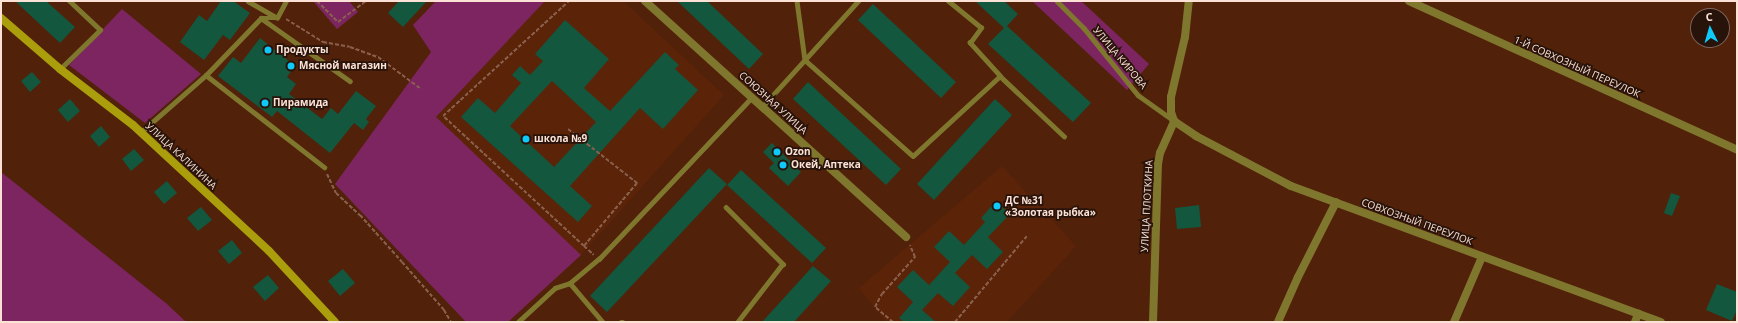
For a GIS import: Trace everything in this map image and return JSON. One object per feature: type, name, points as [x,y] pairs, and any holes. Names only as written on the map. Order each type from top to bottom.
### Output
[{"type":"main road","name":"УЛИЦА КАЛИНИНА","points":[[1,18],[60,69],[141,132],[269,251],[335,322]]},
{"type":"street","name":"СОЮЗНАЯ УЛИЦА","points":[[645,1],[906,237]]},
{"type":"street","points":[[1174,121],[1171,112],[1170,97],[1185,37],[1189,1]]},
{"type":"street","name":"1-Й СОВХОЗНЫЙ ПЕРЕУЛОК","points":[[1409,1],[1737,150]]},
{"type":"street","name":"СОВХОЗНЫЙ ПЕРЕУЛОК","points":[[1174,121],[1196,136],[1291,186],[1661,322]]},
{"type":"street","name":"УЛИЦА ПЛОТКИНА","points":[[1153,322],[1158,164],[1160,152],[1174,121]]},
{"type":"street","points":[[1278,322],[1298,277],[1336,202]]},
{"type":"street","points":[[1454,322],[1482,256]]},
{"type":"street","points":[[1635,322],[1638,314]]},
{"type":"lane","points":[[60,69],[100,30],[69,1]]},
{"type":"lane","points":[[248,1],[278,16]]},
{"type":"lane","points":[[278,16],[286,1]]},
{"type":"lane","points":[[797,1],[805,60],[913,156],[1000,76]]},
{"type":"lane","points":[[762,107],[858,1]]},
{"type":"lane","points":[[948,1],[982,28],[970,43],[1000,76],[1064,136]]},
{"type":"lane","name":"УЛИЦА КИРОВА","points":[[1057,1],[1084,28],[1138,95],[1174,121]]},
{"type":"lane","points":[[141,132],[206,75],[261,18],[278,16]]},
{"type":"lane","points":[[261,18],[350,81]]},
{"type":"lane","points":[[206,75],[324,167]]},
{"type":"lane","points":[[518,322],[554,288],[570,282],[599,259],[752,97]]},
{"type":"lane","points":[[726,207],[783,264],[738,322]]},
{"type":"lane","points":[[570,282],[603,322]]},
{"type":"path","points":[[317,1],[338,22],[366,1]]},
{"type":"path","points":[[569,1],[443,116],[599,259]]},
{"type":"path","points":[[278,16],[323,42],[350,47],[378,57],[421,89]]},
{"type":"path","points":[[568,129],[637,183],[584,246]]},
{"type":"path","points":[[324,167],[336,193],[360,215],[402,262],[444,310],[451,322]]},
{"type":"path","points":[[955,322],[1027,236]]},
{"type":"path","points":[[893,322],[875,307],[882,294],[915,256],[906,237]]},
{"type":"shaded area","points":[[313,1],[349,1],[358,12],[337,29]]},
{"type":"shaded area","name":"школа №9","points":[[436,1],[583,1],[586,3],[588,1],[623,1],[724,95],[581,255],[508,322],[466,322],[335,184],[431,52],[413,25]]},
{"type":"shaded area","points":[[436,1],[544,2],[436,117],[581,255],[508,322],[466,322],[335,184],[431,52],[413,25]]},
{"type":"shaded area","points":[[1032,1],[1081,1],[1149,64],[1127,90]]},
{"type":"shaded area","points":[[122,9],[201,74],[145,123],[69,65]]},
{"type":"shaded area","name":"ДС №31 «Золотая рыбка»","points":[[1002,166],[1076,246],[1007,322],[886,322],[859,288]]},
{"type":"shaded area","points":[[1,172],[167,304],[186,322],[1,322]]},
{"type":"building","points":[[15,1],[46,1],[75,27],[60,43]]},
{"type":"building","points":[[221,1],[233,1],[250,13],[230,40],[223,35],[204,60],[180,42],[199,15],[207,21]]},
{"type":"building","points":[[399,1],[427,1],[403,27],[388,13]]},
{"type":"building","points":[[677,1],[707,1],[763,54],[749,69]]},
{"type":"building","points":[[975,1],[1004,1],[1018,14],[1007,26],[1091,103],[1073,122],[988,44],[1004,28]]},
{"type":"building","points":[[873,4],[956,82],[941,98],[858,20]]},
{"type":"building","points":[[565,20],[609,59],[584,88],[610,111],[665,52],[679,65],[675,69],[698,90],[663,129],[640,108],[570,186],[592,206],[578,222],[461,117],[478,98],[495,113],[521,83],[512,75],[520,66],[530,75],[543,61],[535,54]],"holes":[[[552,81],[596,122],[554,167],[510,126]]]},
{"type":"building","points":[[260,38],[295,66],[287,77],[296,84],[289,94],[322,119],[331,108],[338,114],[356,91],[376,106],[366,119],[369,122],[363,130],[354,123],[330,153],[277,111],[272,117],[218,76],[233,57],[241,63]]},
{"type":"building","points":[[32,72],[41,82],[30,92],[21,81]]},
{"type":"building","points":[[808,82],[901,169],[886,185],[793,99]]},
{"type":"building","points":[[70,99],[80,111],[68,122],[58,110]]},
{"type":"building","points":[[995,99],[1012,115],[934,200],[917,184]]},
{"type":"building","points":[[101,126],[110,137],[99,147],[90,136]]},
{"type":"building","name":"Окей, Аптека","points":[[772,143],[801,172],[788,186],[769,168],[774,163],[763,152]]},
{"type":"building","points":[[134,149],[144,160],[131,171],[122,159]]},
{"type":"building","points":[[709,168],[727,184],[607,312],[590,296]]},
{"type":"building","points":[[741,170],[826,248],[812,263],[727,185]]},
{"type":"building","points":[[167,181],[177,193],[164,204],[154,192]]},
{"type":"building","points":[[1671,193],[1680,196],[1672,216],[1664,213]]},
{"type":"building","points":[[996,201],[1010,214],[988,237],[1003,252],[987,269],[972,255],[955,273],[970,287],[953,306],[938,293],[922,310],[936,322],[904,322],[899,318],[913,302],[897,287],[913,270],[929,285],[950,262],[934,247],[949,231],[964,245],[985,222],[981,218]]},
{"type":"building","points":[[1199,205],[1201,227],[1177,229],[1175,208]]},
{"type":"building","points":[[201,207],[212,220],[198,231],[187,218]]},
{"type":"building","points":[[232,240],[242,253],[229,264],[218,251]]},
{"type":"building","points":[[813,266],[831,281],[794,322],[762,322]]},
{"type":"building","points":[[343,269],[355,283],[340,296],[328,281]]},
{"type":"building","points":[[268,275],[279,288],[265,301],[253,287]]},
{"type":"building","points":[[1717,284],[1737,292],[1737,310],[1732,321],[1706,310]]},
{"type":"place","name":"Продукты","points":[[268,50]]},
{"type":"place","name":"Мясной магазин","points":[[291,66]]},
{"type":"place","name":"Пирамида","points":[[265,103]]},
{"type":"place","name":"школа №9","points":[[526,139]]},
{"type":"place","name":"Ozon","points":[[777,152]]},
{"type":"place","name":"Окей, Аптека","points":[[783,165]]},
{"type":"place","name":"ДС №31 «Золотая рыбка»","points":[[997,206]]}]
